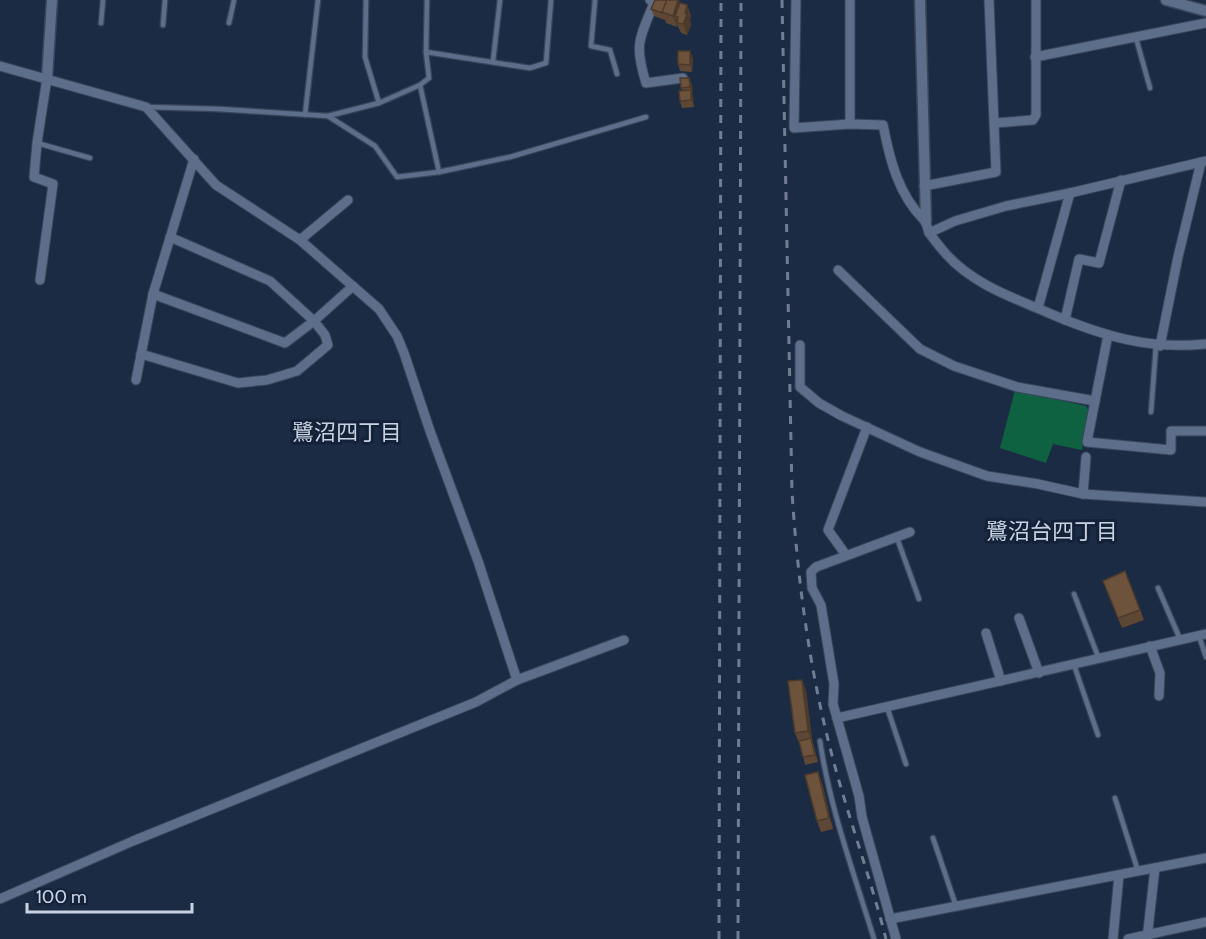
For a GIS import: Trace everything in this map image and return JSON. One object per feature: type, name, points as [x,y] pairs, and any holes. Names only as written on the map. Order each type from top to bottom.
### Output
[{"type":"street","points":[[40,280],[53,184],[34,177],[47,78],[52,0]]},
{"type":"street","points":[[650,0],[654,3],[638,43],[640,63],[646,83],[683,78]]},
{"type":"street","points":[[796,0],[794,128],[850,124],[883,125],[890,163],[917,215],[926,221]]},
{"type":"street","points":[[850,0],[850,124]]},
{"type":"street","points":[[920,0],[924,186],[929,232],[954,262],[975,279],[988,287],[1065,320],[1123,340],[1158,346],[1206,344]]},
{"type":"street","points":[[924,186],[996,171],[989,0]]},
{"type":"street","points":[[995,123],[1033,120],[1036,115],[1036,0]]},
{"type":"street","points":[[1166,0],[1206,11]]},
{"type":"street","points":[[1035,57],[1206,23]]},
{"type":"street","points":[[0,66],[146,107],[216,185],[300,240],[379,309],[397,336],[404,353],[430,432],[478,561],[517,680]]},
{"type":"street","points":[[136,380],[153,294],[194,159]]},
{"type":"street","points":[[929,232],[955,221],[1006,206],[1204,162],[1178,257],[1158,346]]},
{"type":"street","points":[[1065,320],[1079,259],[1100,264],[1121,180]]},
{"type":"street","points":[[1038,309],[1070,193]]},
{"type":"street","points":[[300,240],[348,200]]},
{"type":"street","points":[[141,354],[238,383],[267,380],[297,371],[328,345],[325,335],[314,321],[270,280],[170,237]]},
{"type":"street","points":[[838,270],[920,349],[954,366],[1017,387],[1095,401]]},
{"type":"street","points":[[153,294],[285,343],[353,286]]},
{"type":"street","points":[[1108,335],[1087,442],[1171,450],[1171,431],[1206,431]]},
{"type":"street","points":[[800,345],[800,387],[819,403],[920,452],[960,468],[987,476],[1083,494],[1206,502]]},
{"type":"street","points":[[846,555],[828,530],[867,427]]},
{"type":"street","points":[[1083,494],[1086,457]]},
{"type":"street","points":[[896,939],[862,817],[860,796],[833,704],[834,684],[831,661],[821,605],[812,588],[812,572],[816,567],[909,532]]},
{"type":"street","points":[[1019,618],[1039,673]]},
{"type":"street","points":[[986,633],[1001,681]]},
{"type":"street","points":[[837,718],[1202,635]]},
{"type":"street","points":[[0,899],[133,841],[476,702],[517,680],[624,640]]},
{"type":"street","points":[[1150,646],[1160,673],[1159,696]]},
{"type":"street","points":[[890,918],[1206,858]]},
{"type":"street","points":[[1148,937],[1155,868]]},
{"type":"street","points":[[1113,939],[1119,874]]},
{"type":"street","points":[[1128,939],[1148,937],[1206,922]]},
{"type":"lane","points":[[101,23],[103,0]]},
{"type":"lane","points":[[163,25],[165,0]]},
{"type":"lane","points":[[229,23],[234,0]]},
{"type":"lane","points":[[305,115],[318,0]]},
{"type":"lane","points":[[366,0],[365,57],[379,103]]},
{"type":"lane","points":[[146,107],[328,116],[379,103],[420,85],[429,78],[426,52],[427,0]]},
{"type":"lane","points":[[494,62],[500,0]]},
{"type":"lane","points":[[426,52],[530,68],[546,63],[551,0]]},
{"type":"lane","points":[[595,0],[591,46],[610,50],[617,74]]},
{"type":"lane","points":[[1136,38],[1150,88]]},
{"type":"lane","points":[[420,85],[439,172]]},
{"type":"lane","points":[[328,116],[375,146],[397,177],[439,172],[510,157],[646,117]]},
{"type":"lane","points":[[37,143],[90,158]]},
{"type":"lane","points":[[1151,412],[1158,346]]},
{"type":"lane","points":[[897,538],[919,599]]},
{"type":"lane","points":[[1158,588],[1180,639]]},
{"type":"lane","points":[[1074,594],[1099,659]]},
{"type":"lane","points":[[1202,635],[1206,657]]},
{"type":"lane","points":[[1074,665],[1098,735]]},
{"type":"lane","points":[[887,707],[906,764]]},
{"type":"lane","points":[[820,741],[825,778],[838,827],[874,939]]},
{"type":"lane","points":[[1115,798],[1138,871]]},
{"type":"lane","points":[[933,838],[956,906]]},
{"type":"green space","points":[[1015,390],[1086,406],[1089,411],[1082,450],[1053,444],[1046,463],[1000,448]]},
{"type":"building","points":[[655,0],[667,0],[662,13],[651,9]]},
{"type":"building","points":[[667,0],[678,0],[673,16],[662,12]]},
{"type":"building","points":[[680,3],[687,5],[685,13],[687,15],[683,24],[677,23],[678,17],[675,16]]},
{"type":"building","points":[[678,51],[690,51],[690,65],[678,64]]},
{"type":"building","points":[[680,78],[689,78],[690,87],[681,88]]},
{"type":"building","points":[[691,90],[691,100],[680,101],[679,91]]},
{"type":"building","points":[[1125,571],[1140,610],[1118,618],[1103,581]]},
{"type":"building","points":[[802,680],[808,731],[795,733],[788,681]]},
{"type":"building","points":[[811,738],[815,755],[803,757],[799,741]]},
{"type":"building","points":[[818,772],[829,818],[817,821],[805,775]]},
{"type":"railway","points":[[719,939],[721,0]]},
{"type":"railway","points":[[738,939],[741,0]]},
{"type":"railway","points":[[782,0],[792,492],[798,561],[806,629],[818,696],[840,785],[886,939]]},
{"type":"district","name":"鷺沼四丁目","points":[[347,432]]},
{"type":"district","name":"鷺沼台四丁目","points":[[1052,531]]}]
